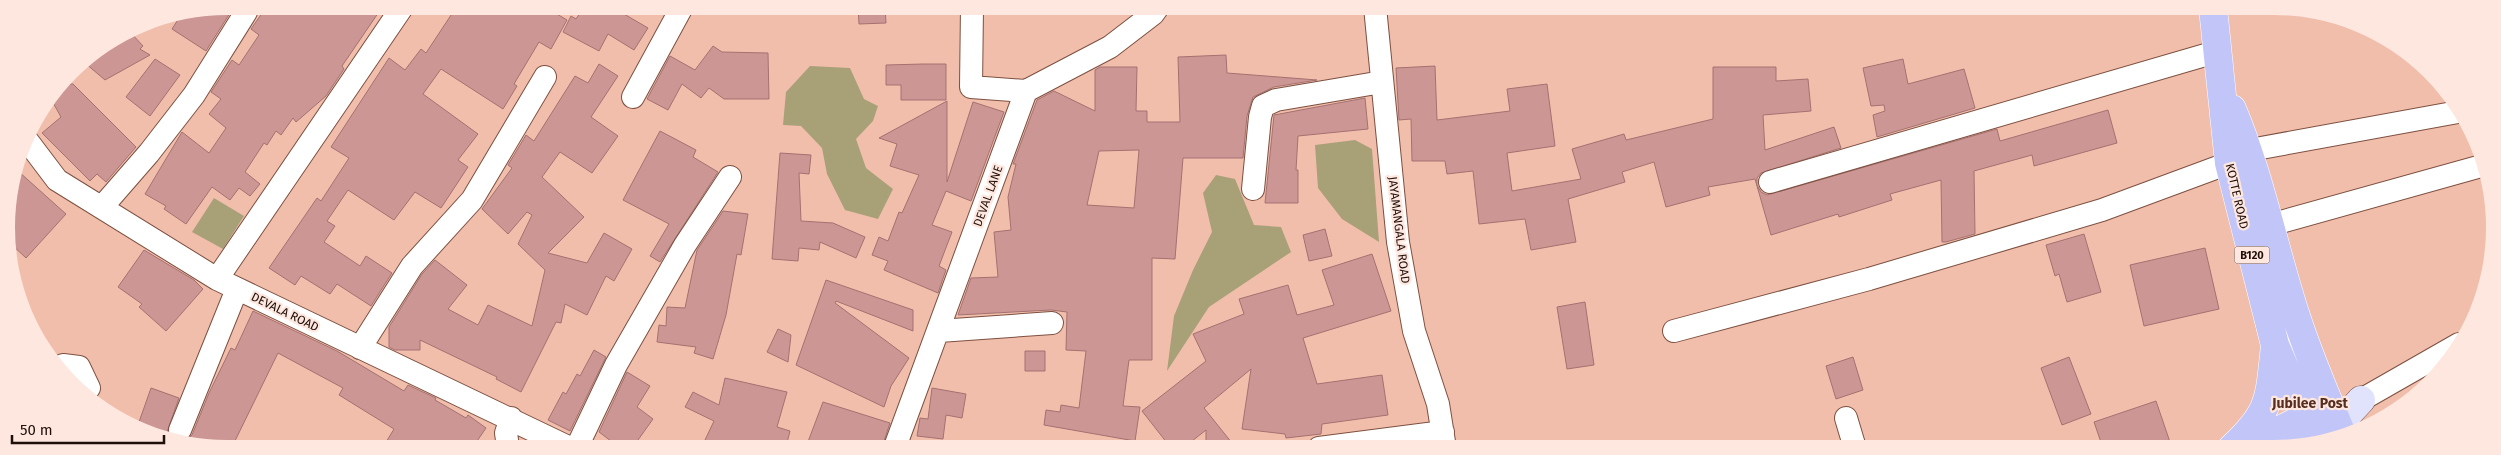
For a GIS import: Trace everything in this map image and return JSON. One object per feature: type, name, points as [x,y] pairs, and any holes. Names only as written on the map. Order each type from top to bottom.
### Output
[{"type":"main road","name":"KOTTE ROAD","points":[[2215,15],[2223,86],[2239,156],[2276,345],[2325,426]]},
{"type":"main road","name":"KOTTE ROAD","points":[[2239,156],[2270,225],[2325,426]]},
{"type":"main road","points":[[2241,440],[2254,428],[2264,411],[2269,393],[2276,345]]},
{"type":"main road","points":[[2307,437],[2361,400]]},
{"type":"main road","points":[[2273,440],[2325,426]]},
{"type":"street","points":[[102,207],[149,153],[194,95],[244,15]]},
{"type":"street","points":[[217,279],[397,15]]},
{"type":"street","points":[[633,97],[678,15]]},
{"type":"street","points":[[972,15],[972,87],[1026,91],[1110,46],[1152,15]]},
{"type":"street","name":"JAYAMANGALA ROAD","points":[[1376,15],[1398,242],[1414,331],[1438,404],[1444,440]]},
{"type":"street","points":[[1770,182],[2219,51]]},
{"type":"street","points":[[360,348],[412,266],[472,200],[546,77]]},
{"type":"street","points":[[1253,189],[1260,117],[1263,106],[1276,100],[1382,82]]},
{"type":"street","name":"DEVAL LANE","points":[[897,440],[939,331],[1026,91]]},
{"type":"street","points":[[1674,331],[1869,278],[2102,210],[2239,156],[2453,113]]},
{"type":"street","name":"DEVALA ROAD","points":[[31,146],[57,180],[217,279],[554,440]]},
{"type":"street","points":[[2270,225],[2478,168]]},
{"type":"street","points":[[579,440],[621,356],[685,245],[730,177]]},
{"type":"street","points":[[180,430],[237,289]]},
{"type":"street","points":[[939,331],[1052,323]]},
{"type":"street","points":[[2361,400],[2446,351]]},
{"type":"street","points":[[66,365],[79,366],[89,388]]},
{"type":"street","points":[[507,440],[506,433],[511,418]]},
{"type":"street","points":[[1846,418],[1853,440]]},
{"type":"shaded area","points":[[810,66],[850,68],[864,99],[878,106],[873,121],[856,139],[866,168],[893,189],[878,219],[845,210],[827,174],[822,148],[801,126],[783,125],[786,92]]},
{"type":"shaded area","points":[[1355,140],[1372,149],[1379,242],[1342,219],[1318,188],[1315,145]]},
{"type":"shaded area","points":[[1216,175],[1235,179],[1254,225],[1281,227],[1291,252],[1209,307],[1167,371],[1174,316],[1193,270],[1212,232],[1203,193]]},
{"type":"shaded area","points":[[214,198],[244,216],[223,249],[192,232]]},
{"type":"building","points":[[214,15],[229,15],[206,51],[172,29],[177,21]]},
{"type":"building","points":[[261,15],[377,15],[342,66],[344,69],[326,96],[296,122],[293,118],[281,135],[276,131],[267,145],[264,143],[245,172],[260,184],[250,196],[239,188],[230,200],[212,187],[186,224],[164,209],[166,206],[145,194],[182,132],[209,153],[226,128],[209,114],[221,99],[211,92],[232,60],[239,65],[259,35],[251,29]]},
{"type":"building","points":[[451,15],[559,15],[567,20],[551,49],[539,42],[514,84],[517,86],[503,109],[441,69],[423,94],[478,134],[458,160],[468,167],[441,208],[415,192],[394,220],[348,190],[327,221],[335,226],[324,242],[360,266],[366,256],[392,273],[371,306],[337,284],[330,294],[301,276],[295,285],[269,268],[317,198],[321,201],[349,158],[331,147],[389,58],[405,70],[421,49],[426,53]]},
{"type":"building","points":[[579,15],[626,15],[648,28],[634,50],[608,34],[599,51],[563,32],[571,16],[576,19]]},
{"type":"building","points":[[858,15],[886,15],[886,23],[859,24]]},
{"type":"building","points":[[134,37],[143,46],[140,49],[150,55],[105,80],[89,66],[121,43]]},
{"type":"building","points":[[713,46],[722,52],[768,53],[769,99],[724,99],[709,88],[701,98],[682,84],[668,110],[647,99],[670,56],[695,70]]},
{"type":"building","points":[[1226,55],[1227,73],[1317,80],[1274,87],[1253,97],[1247,116],[1243,158],[1183,158],[1175,259],[1152,258],[1152,360],[1129,360],[1123,406],[1140,407],[1135,440],[1044,425],[1046,410],[1060,412],[1061,405],[1079,408],[1086,351],[1066,350],[1067,312],[1051,310],[958,315],[971,278],[998,277],[994,232],[1011,230],[1008,197],[1016,164],[1013,164],[1037,100],[1054,91],[1095,111],[1095,70],[1100,67],[1137,67],[1136,111],[1147,111],[1147,122],[1180,122],[1178,57]],"holes":[[[1139,150],[1134,208],[1087,205],[1099,151]]]},
{"type":"building","points":[[155,59],[180,75],[150,116],[126,97]]},
{"type":"building","points":[[1903,59],[1908,84],[1964,69],[1975,108],[1877,137],[1873,115],[1885,111],[1884,105],[1871,106],[1863,68]]},
{"type":"building","points":[[599,64],[618,76],[591,117],[618,136],[592,173],[560,152],[542,177],[584,217],[548,253],[587,263],[604,233],[632,249],[614,281],[606,276],[587,315],[565,304],[561,323],[556,322],[521,392],[496,379],[497,377],[420,340],[420,350],[395,350],[389,347],[389,327],[422,274],[435,260],[467,285],[448,309],[478,325],[488,305],[532,326],[545,270],[518,244],[532,215],[527,212],[508,234],[482,209],[512,168],[508,165],[526,135],[534,141],[575,76],[588,83]]},
{"type":"building","points":[[946,64],[946,100],[901,100],[901,85],[886,85],[886,65]]},
{"type":"building","points":[[1435,66],[1437,120],[1510,111],[1507,89],[1547,84],[1555,146],[1507,153],[1512,191],[1581,179],[1572,149],[1624,134],[1626,140],[1713,119],[1713,67],[1776,67],[1776,81],[1808,79],[1811,111],[1763,115],[1765,150],[1834,127],[1841,148],[1761,173],[1757,178],[1757,185],[1761,192],[1767,195],[1997,129],[2000,141],[2108,110],[2117,143],[2034,166],[2032,155],[1974,171],[1975,234],[1946,242],[1942,242],[1941,180],[1890,194],[1892,200],[1839,217],[1838,214],[1771,235],[1755,179],[1708,187],[1710,195],[1666,207],[1654,162],[1622,172],[1625,182],[1568,199],[1576,242],[1531,250],[1525,219],[1479,224],[1473,171],[1447,174],[1445,161],[1412,161],[1411,119],[1399,120],[1396,68]]},
{"type":"building","points":[[71,84],[73,84],[136,147],[106,182],[97,174],[90,181],[42,133],[61,117],[54,105]]},
{"type":"building","points":[[1365,98],[1368,129],[1298,136],[1296,170],[1298,170],[1298,203],[1265,203],[1274,115]]},
{"type":"building","points":[[947,101],[947,182],[973,102],[1004,112],[971,201],[946,191],[932,225],[952,232],[939,266],[946,270],[938,293],[884,270],[888,261],[872,255],[879,237],[888,241],[899,212],[902,213],[919,175],[890,166],[897,144],[879,138]]},
{"type":"building","points":[[660,131],[696,150],[693,157],[718,172],[660,262],[650,256],[669,224],[623,200]]},
{"type":"building","points":[[780,153],[811,155],[809,174],[799,173],[801,221],[833,223],[865,237],[856,258],[820,242],[819,250],[799,248],[798,261],[772,259]]},
{"type":"building","points":[[22,174],[66,214],[26,258],[16,249],[15,241],[15,214]]},
{"type":"building","points":[[723,211],[748,214],[741,255],[737,254],[726,315],[713,359],[694,353],[696,347],[657,342],[659,325],[666,326],[667,307],[685,308],[697,250]]},
{"type":"building","points":[[1325,229],[1332,256],[1309,261],[1303,235]]},
{"type":"building","points":[[2084,234],[2101,292],[2067,302],[2059,274],[2055,276],[2046,245]]},
{"type":"building","points":[[2205,248],[2219,309],[2144,326],[2130,265]]},
{"type":"building","points":[[144,250],[194,280],[203,289],[166,331],[139,307],[142,304],[118,287]]},
{"type":"building","points":[[1372,254],[1391,311],[1303,338],[1317,384],[1382,375],[1388,415],[1322,424],[1321,434],[1286,438],[1285,434],[1242,429],[1251,369],[1204,408],[1230,440],[1206,440],[1206,430],[1193,440],[1165,440],[1142,411],[1206,361],[1193,334],[1244,314],[1239,299],[1288,285],[1297,315],[1334,305],[1322,270]]},
{"type":"building","points":[[826,280],[913,310],[913,331],[836,301],[835,303],[909,358],[891,386],[884,407],[796,365]]},
{"type":"building","points":[[1585,302],[1594,365],[1567,369],[1557,307]]},
{"type":"building","points":[[253,311],[337,351],[404,391],[408,385],[436,398],[435,400],[466,418],[468,415],[486,428],[478,440],[387,440],[394,429],[339,395],[343,388],[278,353],[235,440],[214,440],[190,437],[231,348],[235,350]]},
{"type":"building","points":[[778,329],[791,335],[788,362],[767,352]]},
{"type":"building","points":[[594,350],[606,357],[570,431],[548,420],[563,392],[566,394],[577,374],[580,376]]},
{"type":"building","points":[[1025,351],[1045,351],[1045,371],[1025,371]]},
{"type":"building","points":[[1853,357],[1863,390],[1836,399],[1826,366]]},
{"type":"building","points":[[2069,357],[2091,414],[2062,425],[2041,368]]},
{"type":"building","points":[[627,372],[650,386],[637,407],[653,419],[638,440],[610,440],[599,432]]},
{"type":"building","points":[[725,378],[787,392],[777,427],[790,431],[788,440],[705,440],[714,421],[685,407],[693,392],[719,405]]},
{"type":"building","points":[[151,388],[179,398],[167,431],[139,421]]},
{"type":"building","points":[[932,388],[966,394],[962,418],[946,415],[943,439],[917,436],[920,418],[928,419]]},
{"type":"building","points":[[2156,401],[2169,440],[2100,440],[2094,422]]},
{"type":"building","points":[[823,402],[890,423],[884,440],[809,440]]},
{"type":"district","name":"Jubilee Post","points":[[2310,403]]}]
